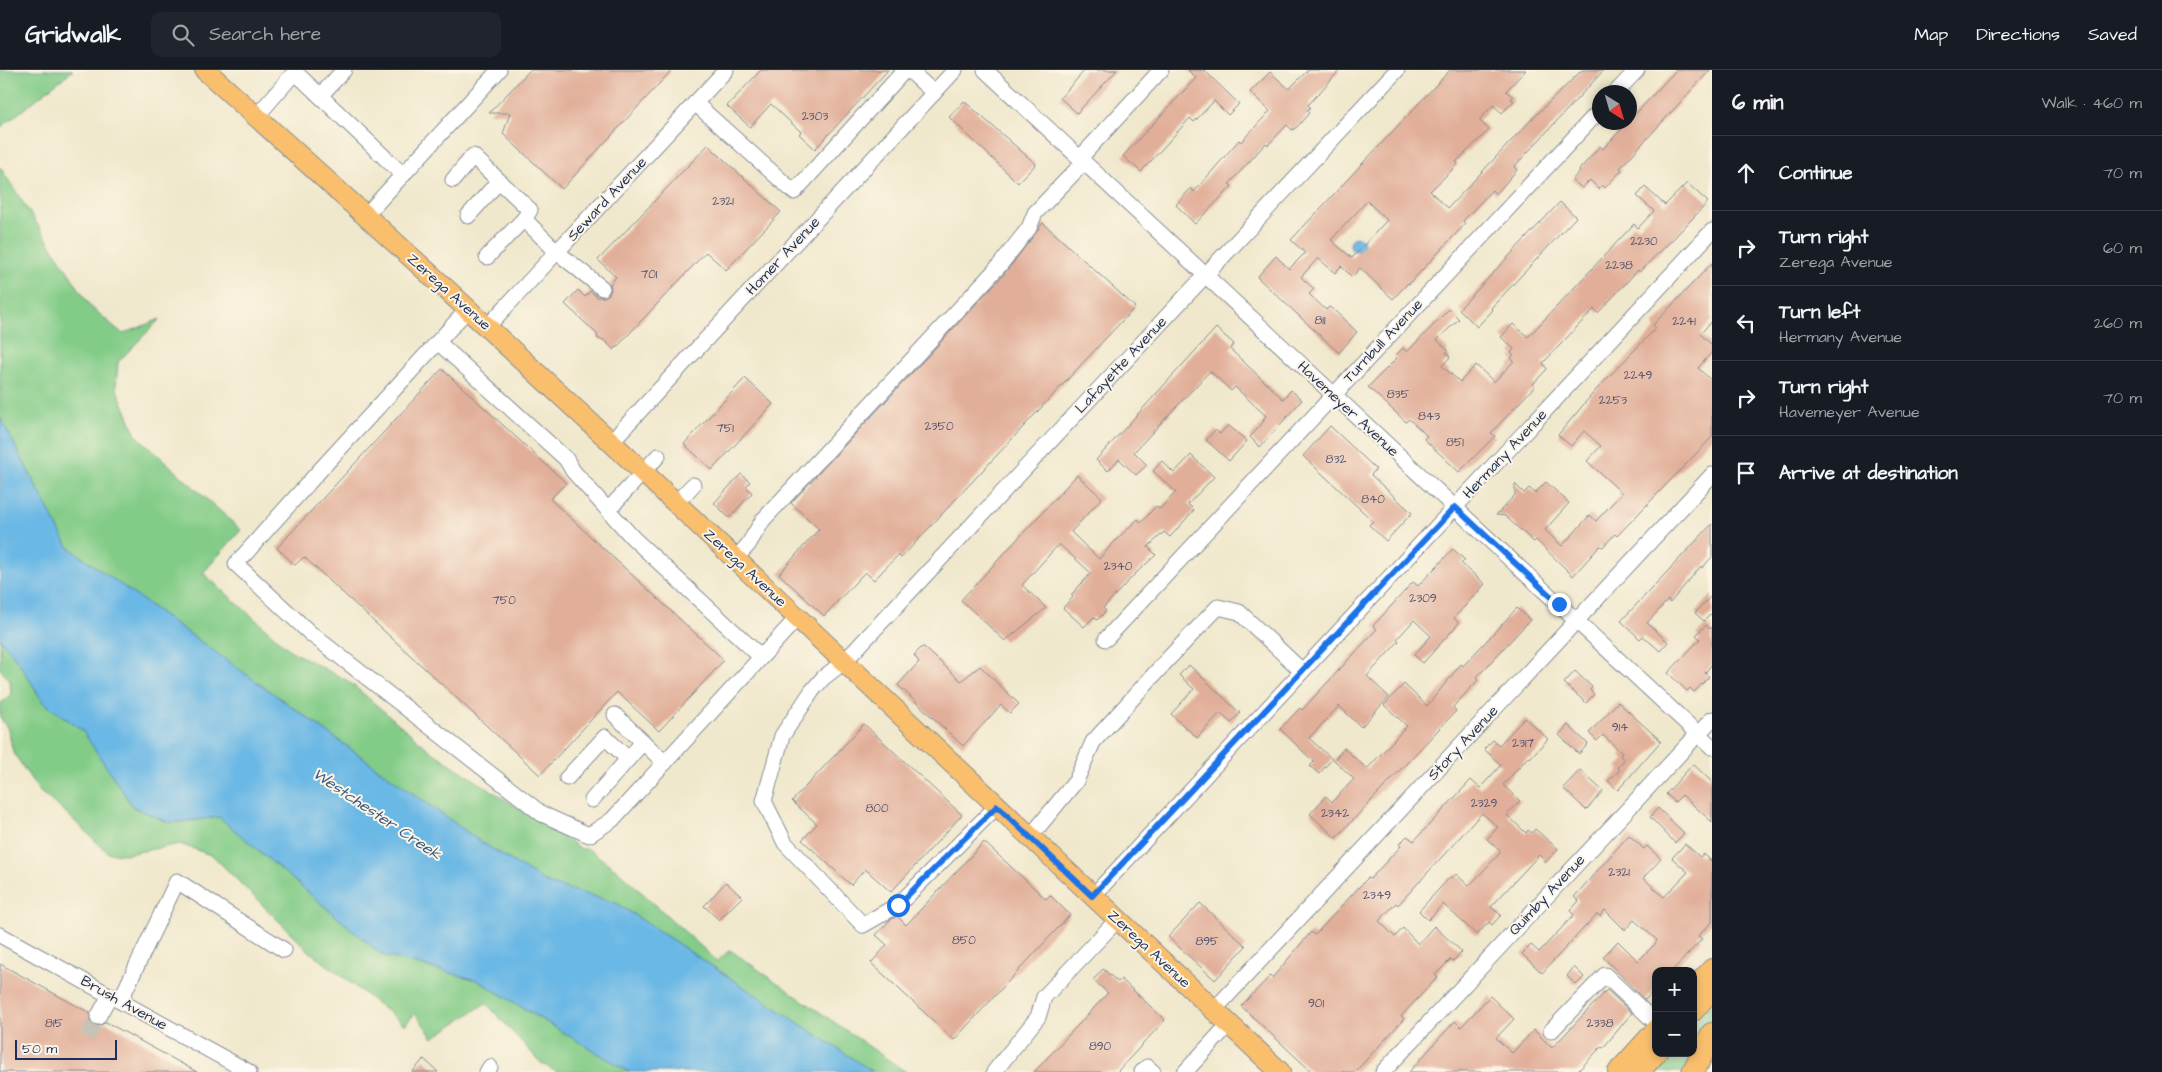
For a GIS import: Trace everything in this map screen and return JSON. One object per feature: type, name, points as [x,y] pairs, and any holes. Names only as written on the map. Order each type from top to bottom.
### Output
[{"type":"highway","points":[[1697,1005],[1712,988]]},
{"type":"highway","points":[[1693,1072],[1712,1034]]},
{"type":"highway","points":[[1638,1072],[1652,1056]]},
{"type":"main road","name":"Zerega Avenue","points":[[204,70],[468,309],[736,558],[1280,1072]]},
{"type":"main road","points":[[1697,985],[1712,969]]},
{"type":"main road","points":[[1618,1072],[1652,1034]]},
{"type":"street","points":[[320,96],[344,70]]},
{"type":"street","points":[[365,216],[499,70]]},
{"type":"street","name":"Seward Avenue","points":[[487,327],[726,70]]},
{"type":"street","points":[[696,103],[794,192],[905,70]]},
{"type":"street","points":[[909,70],[934,93]]},
{"type":"street","name":"Homer Avenue","points":[[611,442],[955,70]]},
{"type":"street","name":"Havemeyer Avenue","points":[[985,70],[1712,747]]},
{"type":"street","points":[[736,558],[753,538],[763,520],[999,266],[1029,228],[1035,213],[1161,70]]},
{"type":"street","name":"Lafayette Avenue","points":[[997,806],[898,905],[863,925],[785,843],[764,801],[782,736],[823,678],[845,661],[1397,70]]},
{"type":"street","points":[[1623,85],[1637,70]]},
{"type":"street","points":[[256,116],[294,71],[403,175]]},
{"type":"street","name":"Turnbull Avenue","points":[[1106,639],[1592,119]]},
{"type":"street","points":[[453,180],[473,156],[530,210],[524,220],[487,257]]},
{"type":"street","points":[[468,216],[499,181]]},
{"type":"street","points":[[524,220],[557,252],[602,288]]},
{"type":"street","name":"Hermany Avenue","points":[[1092,896],[1712,231]]},
{"type":"street","points":[[468,309],[236,564],[310,633],[542,814],[589,835],[612,820],[798,617]]},
{"type":"street","points":[[439,343],[566,458],[573,471],[633,538],[761,657]]},
{"type":"street","points":[[609,509],[658,456]]},
{"type":"street","name":"Story Avenue","points":[[1214,1010],[1712,475]]},
{"type":"street","points":[[676,503],[693,485]]},
{"type":"street","points":[[1030,837],[1076,781],[1093,742],[1218,607],[1239,612],[1302,671]]},
{"type":"street","points":[[615,715],[665,762]]},
{"type":"street","name":"Quimby Avenue","points":[[1383,1072],[1712,719]]},
{"type":"street","points":[[567,778],[605,737],[628,759]]},
{"type":"street","points":[[592,800],[643,742]]},
{"type":"street","points":[[98,1018],[115,998],[177,882],[284,950]]},
{"type":"street","points":[[994,1072],[1038,1017],[1044,997],[1118,919]]},
{"type":"street","name":"Brush Avenue","points":[[0,935],[249,1072]]},
{"type":"street","points":[[1551,1031],[1605,975],[1652,1019]]},
{"type":"street","points":[[1191,1070],[1230,1024]]},
{"type":"street","points":[[1142,1072],[1147,1067],[1153,1072]]},
{"type":"green space","points":[[0,70],[73,70],[0,128]]},
{"type":"green space","points":[[0,167],[91,307],[123,334],[160,319],[118,362],[116,387],[136,435],[241,530],[203,573],[291,651],[348,681],[432,752],[581,849],[588,849],[617,870],[717,961],[730,950],[906,1072],[873,1072],[616,903],[547,883],[481,842],[68,547],[0,417]]},
{"type":"green space","points":[[0,639],[20,664],[43,702],[82,730],[133,807],[170,823],[219,817],[382,955],[477,980],[629,1072],[557,1072],[541,1063],[486,1003],[433,1038],[415,1013],[405,1025],[309,951],[213,856],[180,844],[127,854],[108,853],[65,812],[39,791],[13,752],[8,729],[0,717],[0,704],[11,694],[10,681],[0,669]]},
{"type":"green space","points":[[1712,1003],[1712,1020],[1697,1048],[1697,1019]]},
{"type":"green space","points":[[1662,1057],[1692,1057],[1684,1072],[1649,1072]]},
{"type":"water","points":[[1354,237],[1360,237],[1364,244],[1360,251],[1354,251],[1350,247],[1350,241]]},
{"type":"water","name":"Westchester Creek","points":[[0,417],[68,547],[481,842],[547,883],[616,903],[873,1072],[629,1072],[477,980],[382,955],[219,817],[170,823],[133,807],[82,730],[43,702],[20,664],[0,639]]},
{"type":"building","points":[[530,70],[672,70],[562,189],[503,134],[510,113],[489,113]]},
{"type":"building","points":[[761,70],[888,70],[815,149],[799,134],[801,132],[771,104],[750,127],[727,106]]},
{"type":"building","points":[[1085,70],[1117,70],[1077,113],[1060,98]]},
{"type":"building","points":[[1188,70],[1204,70],[1239,104],[1228,115],[1214,101],[1194,122],[1190,118],[1141,172],[1123,156],[1196,78]]},
{"type":"building","points":[[1308,70],[1340,70],[1308,105],[1310,107],[1307,111],[1309,113],[1297,127],[1292,130],[1287,125],[1268,145],[1266,143],[1229,184],[1232,186],[1195,224],[1176,205],[1191,188],[1194,192],[1239,140],[1241,142],[1270,111],[1250,92],[1270,72],[1289,89]]},
{"type":"building","points":[[1450,70],[1526,70],[1506,91],[1513,97],[1511,99],[1514,101],[1502,113],[1493,105],[1479,120],[1489,130],[1430,191],[1448,208],[1528,123],[1582,70],[1604,70],[1514,167],[1517,170],[1496,194],[1492,190],[1463,221],[1465,224],[1393,299],[1360,268],[1352,277],[1341,266],[1335,273],[1318,258],[1301,277],[1314,289],[1309,294],[1326,310],[1329,307],[1335,311],[1357,332],[1339,353],[1257,277],[1276,256],[1289,269],[1305,253],[1291,240]],"holes":[[[1367,201],[1387,220],[1352,258],[1331,240]]]},
{"type":"building","points":[[1676,70],[1710,70],[1620,168],[1622,170],[1605,188],[1602,185],[1599,189],[1590,180],[1582,188],[1572,180],[1600,146],[1603,149],[1621,130],[1637,130],[1637,112]]},
{"type":"building","points":[[964,101],[1036,164],[1018,183],[949,117]]},
{"type":"building","points":[[708,145],[781,212],[726,270],[706,252],[614,350],[604,340],[598,339],[597,334],[565,304],[578,290],[585,297],[590,291],[597,297],[605,297],[609,294],[610,284],[616,277],[598,260]]},
{"type":"building","points":[[1687,183],[1708,202],[1639,272],[1638,270],[1598,313],[1594,309],[1543,363],[1547,369],[1533,384],[1535,386],[1491,433],[1495,436],[1459,472],[1424,439],[1427,436],[1409,419],[1406,422],[1368,387],[1397,358],[1395,356],[1403,348],[1407,352],[1449,309],[1459,319],[1437,340],[1448,350],[1446,352],[1450,357],[1442,366],[1460,382],[1476,365],[1494,382],[1514,361],[1511,358],[1514,355],[1511,353],[1514,349],[1501,337],[1513,324],[1528,337],[1634,224],[1638,228],[1654,211],[1637,196],[1645,187],[1665,205]]},
{"type":"building","points":[[1560,202],[1576,217],[1491,308],[1493,310],[1477,327],[1459,309]]},
{"type":"building","points":[[1043,223],[1135,307],[901,558],[898,555],[874,580],[865,572],[824,616],[779,574],[819,529],[791,503],[1006,272]]},
{"type":"building","points":[[1712,263],[1712,321],[1700,334],[1712,345],[1712,352],[1698,368],[1712,381],[1712,437],[1617,536],[1615,534],[1603,547],[1600,546],[1573,576],[1536,540],[1534,542],[1505,516],[1496,515],[1515,495],[1515,484],[1524,493],[1529,488],[1535,493],[1546,482],[1569,503],[1545,530],[1562,546],[1590,515],[1596,521],[1622,493],[1587,461],[1601,446],[1584,431],[1571,446],[1558,435],[1595,391],[1656,328],[1653,325]]},
{"type":"building","points":[[1216,328],[1234,344],[1230,349],[1283,399],[1291,390],[1302,400],[1260,447],[1250,437],[1266,416],[1235,387],[1231,391],[1210,371],[1134,452],[1147,465],[1136,475],[1119,459],[1108,471],[1096,460]]},
{"type":"building","points":[[442,369],[566,483],[550,499],[724,660],[659,731],[617,692],[540,775],[304,557],[295,565],[277,548]]},
{"type":"building","points":[[745,378],[773,404],[712,470],[684,444]]},
{"type":"building","points":[[1228,425],[1247,441],[1229,461],[1206,440],[1215,430],[1220,434]]},
{"type":"building","points":[[1330,426],[1376,469],[1371,475],[1412,513],[1386,541],[1369,525],[1373,521],[1303,456]]},
{"type":"building","points":[[1191,455],[1214,477],[1188,504],[1194,510],[1170,537],[1164,532],[1148,547],[1156,555],[1103,608],[1106,611],[1097,620],[1094,617],[1084,627],[1063,608],[1073,597],[1071,595],[1091,573],[1059,544],[1022,585],[1046,608],[1005,641],[961,600],[1077,475],[1102,498],[1071,532],[1099,559],[1138,519],[1141,523],[1156,506],[1160,509],[1176,492],[1153,471],[1162,461],[1174,473]]},
{"type":"building","points":[[741,474],[750,482],[746,486],[752,493],[729,518],[714,503]]},
{"type":"building","points":[[1712,524],[1712,557],[1702,568],[1701,566],[1670,603],[1668,600],[1647,623],[1668,642],[1660,651],[1643,636],[1640,639],[1621,621]]},
{"type":"building","points":[[1453,549],[1465,560],[1461,563],[1485,584],[1454,618],[1459,623],[1423,663],[1414,655],[1431,636],[1414,620],[1397,639],[1399,641],[1367,676],[1389,697],[1361,727],[1339,706],[1309,738],[1332,759],[1319,774],[1310,766],[1314,762],[1280,729],[1300,708],[1302,710],[1377,629],[1373,626],[1413,582],[1418,586]]},
{"type":"building","points":[[1712,595],[1712,613],[1704,621],[1695,613]]},
{"type":"building","points":[[1517,608],[1530,620],[1476,678],[1478,680],[1453,707],[1456,711],[1336,838],[1310,814],[1326,796],[1332,802],[1354,779],[1334,760],[1344,748],[1367,769],[1407,726],[1384,705],[1404,684],[1427,706],[1461,664],[1463,666]]},
{"type":"building","points":[[1706,625],[1710,629],[1712,626],[1712,664],[1705,673],[1709,677],[1694,692],[1690,688],[1687,691],[1668,673],[1700,639],[1696,635]]},
{"type":"building","points":[[922,647],[961,681],[980,666],[1019,704],[1010,713],[1001,705],[963,746],[898,685],[919,662],[914,655]]},
{"type":"building","points":[[1189,665],[1240,713],[1231,723],[1220,713],[1197,738],[1171,714],[1194,689],[1179,675]]},
{"type":"building","points":[[1575,671],[1592,687],[1590,690],[1594,694],[1586,703],[1564,683]]},
{"type":"building","points":[[1618,702],[1661,741],[1618,790],[1608,781],[1620,770],[1617,767],[1624,760],[1620,755],[1622,753],[1603,735],[1597,741],[1589,733]]},
{"type":"building","points":[[1525,718],[1548,739],[1530,758],[1528,757],[1503,785],[1520,801],[1507,815],[1526,833],[1528,830],[1532,833],[1535,829],[1558,849],[1546,862],[1539,855],[1491,907],[1501,915],[1492,925],[1489,922],[1477,935],[1443,904],[1428,920],[1419,911],[1450,877],[1452,878],[1456,874],[1469,886],[1501,852],[1487,839],[1498,827],[1482,813],[1398,905],[1396,903],[1379,921],[1395,937],[1403,928],[1418,944],[1434,926],[1462,952],[1453,961],[1451,959],[1435,975],[1438,977],[1401,1016],[1404,1019],[1355,1072],[1312,1072],[1241,1006],[1270,976],[1272,978],[1311,932],[1315,935],[1360,886],[1368,878],[1370,879],[1401,846],[1399,844],[1407,836],[1414,841],[1471,780],[1480,788],[1501,765],[1484,749],[1493,740],[1499,745]]},
{"type":"building","points":[[864,724],[962,815],[891,892],[865,869],[851,885],[802,840],[817,824],[792,801]]},
{"type":"building","points":[[1568,725],[1588,744],[1579,754],[1559,735]]},
{"type":"building","points":[[1693,764],[1712,782],[1712,822],[1682,795],[1675,802],[1666,794]]},
{"type":"building","points":[[1580,770],[1603,791],[1586,810],[1563,788]]},
{"type":"building","points":[[1658,808],[1684,833],[1675,843],[1650,817]]},
{"type":"building","points":[[1629,835],[1644,849],[1647,846],[1661,859],[1643,878],[1664,897],[1688,872],[1672,858],[1685,844],[1700,857],[1704,854],[1712,862],[1712,922],[1698,936],[1702,939],[1676,967],[1652,967],[1652,992],[1645,1000],[1603,957],[1618,941],[1638,961],[1655,944],[1657,940],[1634,920],[1625,930],[1605,910],[1600,916],[1597,914],[1542,973],[1522,954],[1531,945],[1539,952],[1574,915],[1570,911],[1579,901],[1574,897]]},
{"type":"building","points":[[984,842],[1046,899],[1050,895],[1070,915],[954,1040],[871,963],[887,945],[876,935],[889,921],[897,916],[906,925]]},
{"type":"building","points":[[726,882],[742,897],[719,920],[704,906]]},
{"type":"building","points":[[1200,903],[1246,946],[1215,980],[1168,937]]},
{"type":"building","points":[[0,964],[90,1013],[90,1021],[94,1025],[99,1026],[106,1022],[197,1072],[0,1072]]},
{"type":"building","points":[[1574,967],[1584,977],[1576,985],[1567,976]]},
{"type":"building","points":[[1103,969],[1118,982],[1121,979],[1165,1020],[1117,1072],[1034,1072],[1108,993],[1093,980]]},
{"type":"building","points":[[1607,990],[1632,1013],[1603,1048],[1601,1047],[1577,1072],[1409,1072],[1455,1021],[1461,1027],[1490,996],[1514,1019],[1496,1038],[1512,1053],[1534,1030],[1552,1048]]},
{"type":"building","points":[[424,1059],[438,1072],[412,1072]]},
{"type":"tunnel","points":[[87,1037],[98,1017]]},
{"type":"route","points":[[898,905],[997,806],[1092,896],[1455,507],[1559,604]]}]
